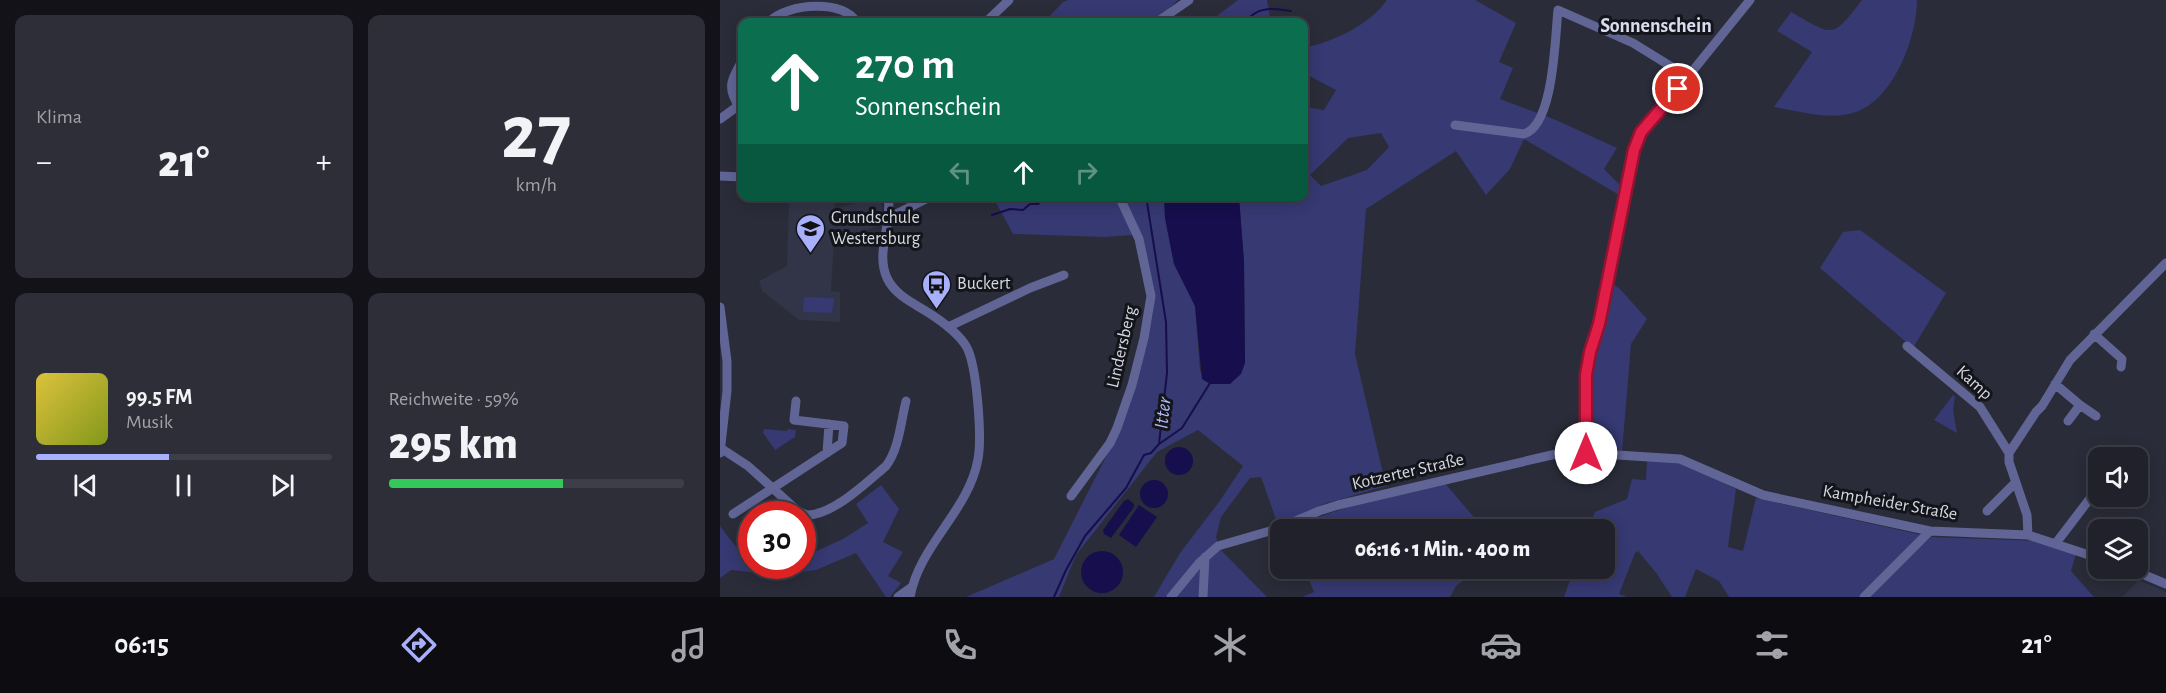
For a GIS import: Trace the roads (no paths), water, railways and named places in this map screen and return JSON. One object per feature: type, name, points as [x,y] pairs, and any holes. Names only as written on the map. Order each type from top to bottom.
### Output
[{"type":"street","points":[[990,18],[1009,0]]},
{"type":"street","points":[[1163,18],[1189,0]]},
{"type":"street","points":[[1586,453],[1586,375],[1590,352],[1599,324],[1634,150],[1641,132],[1750,0]]},
{"type":"street","points":[[774,18],[784,11],[806,3],[847,7],[855,18]]},
{"type":"street","points":[[1455,125],[1524,134],[1532,130],[1543,115],[1550,87],[1558,10],[1633,43],[1688,77]]},
{"type":"street","points":[[738,67],[730,86],[731,94],[738,101]]},
{"type":"street","points":[[720,119],[738,106]]},
{"type":"street","points":[[720,176],[738,177]]},
{"type":"street","points":[[888,201],[890,217],[883,257],[889,281],[898,294],[948,327],[961,339],[972,360],[979,434],[979,458],[966,494],[923,561],[911,592],[898,597]]},
{"type":"street","points":[[890,217],[922,201]]},
{"type":"street","name":"Lindersberg","points":[[1071,496],[1110,443],[1117,428],[1132,385],[1144,338],[1150,285],[1139,239],[1121,201]]},
{"type":"street","points":[[2009,453],[2070,360],[2166,263]]},
{"type":"street","points":[[948,327],[1048,280],[1064,275]]},
{"type":"street","points":[[720,307],[727,361],[727,391],[721,451],[748,466],[786,501]]},
{"type":"street","points":[[2094,334],[2122,359],[2121,367]]},
{"type":"street","name":"Kamp","points":[[1907,346],[1980,407],[2009,453],[2009,462],[2027,515],[2028,536]]},
{"type":"street","points":[[2055,384],[2096,416]]},
{"type":"street","points":[[816,515],[833,507],[886,466],[894,449],[906,401]]},
{"type":"street","points":[[733,514],[842,443],[844,426],[794,420],[796,402]]},
{"type":"street","points":[[2068,422],[2080,405]]},
{"type":"street","points":[[827,453],[830,424]]},
{"type":"street","name":"Kotzerter Straße","points":[[1171,597],[1205,557],[1218,546],[1277,530],[1338,505],[1556,454],[1586,453],[1680,459]]},
{"type":"street","name":"Kampheider Straße","points":[[1680,459],[1763,495],[1930,531],[2028,536],[2088,554]]},
{"type":"street","points":[[1987,511],[2016,482]]},
{"type":"street","points":[[2056,543],[2088,501]]},
{"type":"street","points":[[1864,597],[1930,531]]},
{"type":"street","points":[[1203,597],[1205,557]]},
{"type":"street","points":[[2148,576],[2166,584]]},
{"type":"waterway","name":"Itter","points":[[1250,18],[1264,10],[1291,11]]},
{"type":"waterway","points":[[992,215],[1010,209],[1023,210],[1030,204],[1038,204],[1041,201]]},
{"type":"waterway","name":"Itter","points":[[1054,597],[1085,536],[1126,488],[1144,455],[1151,453],[1159,444],[1167,373],[1166,322],[1147,201]]},
{"type":"waterway","points":[[1159,444],[1182,428],[1210,383]]},
{"type":"place","name":"Grundschule Westersburg","points":[[810,254]]},
{"type":"place","name":"Buckert","points":[[936,310]]},
{"type":"district","name":"Sonnenschein","points":[[1656,26]]}]
